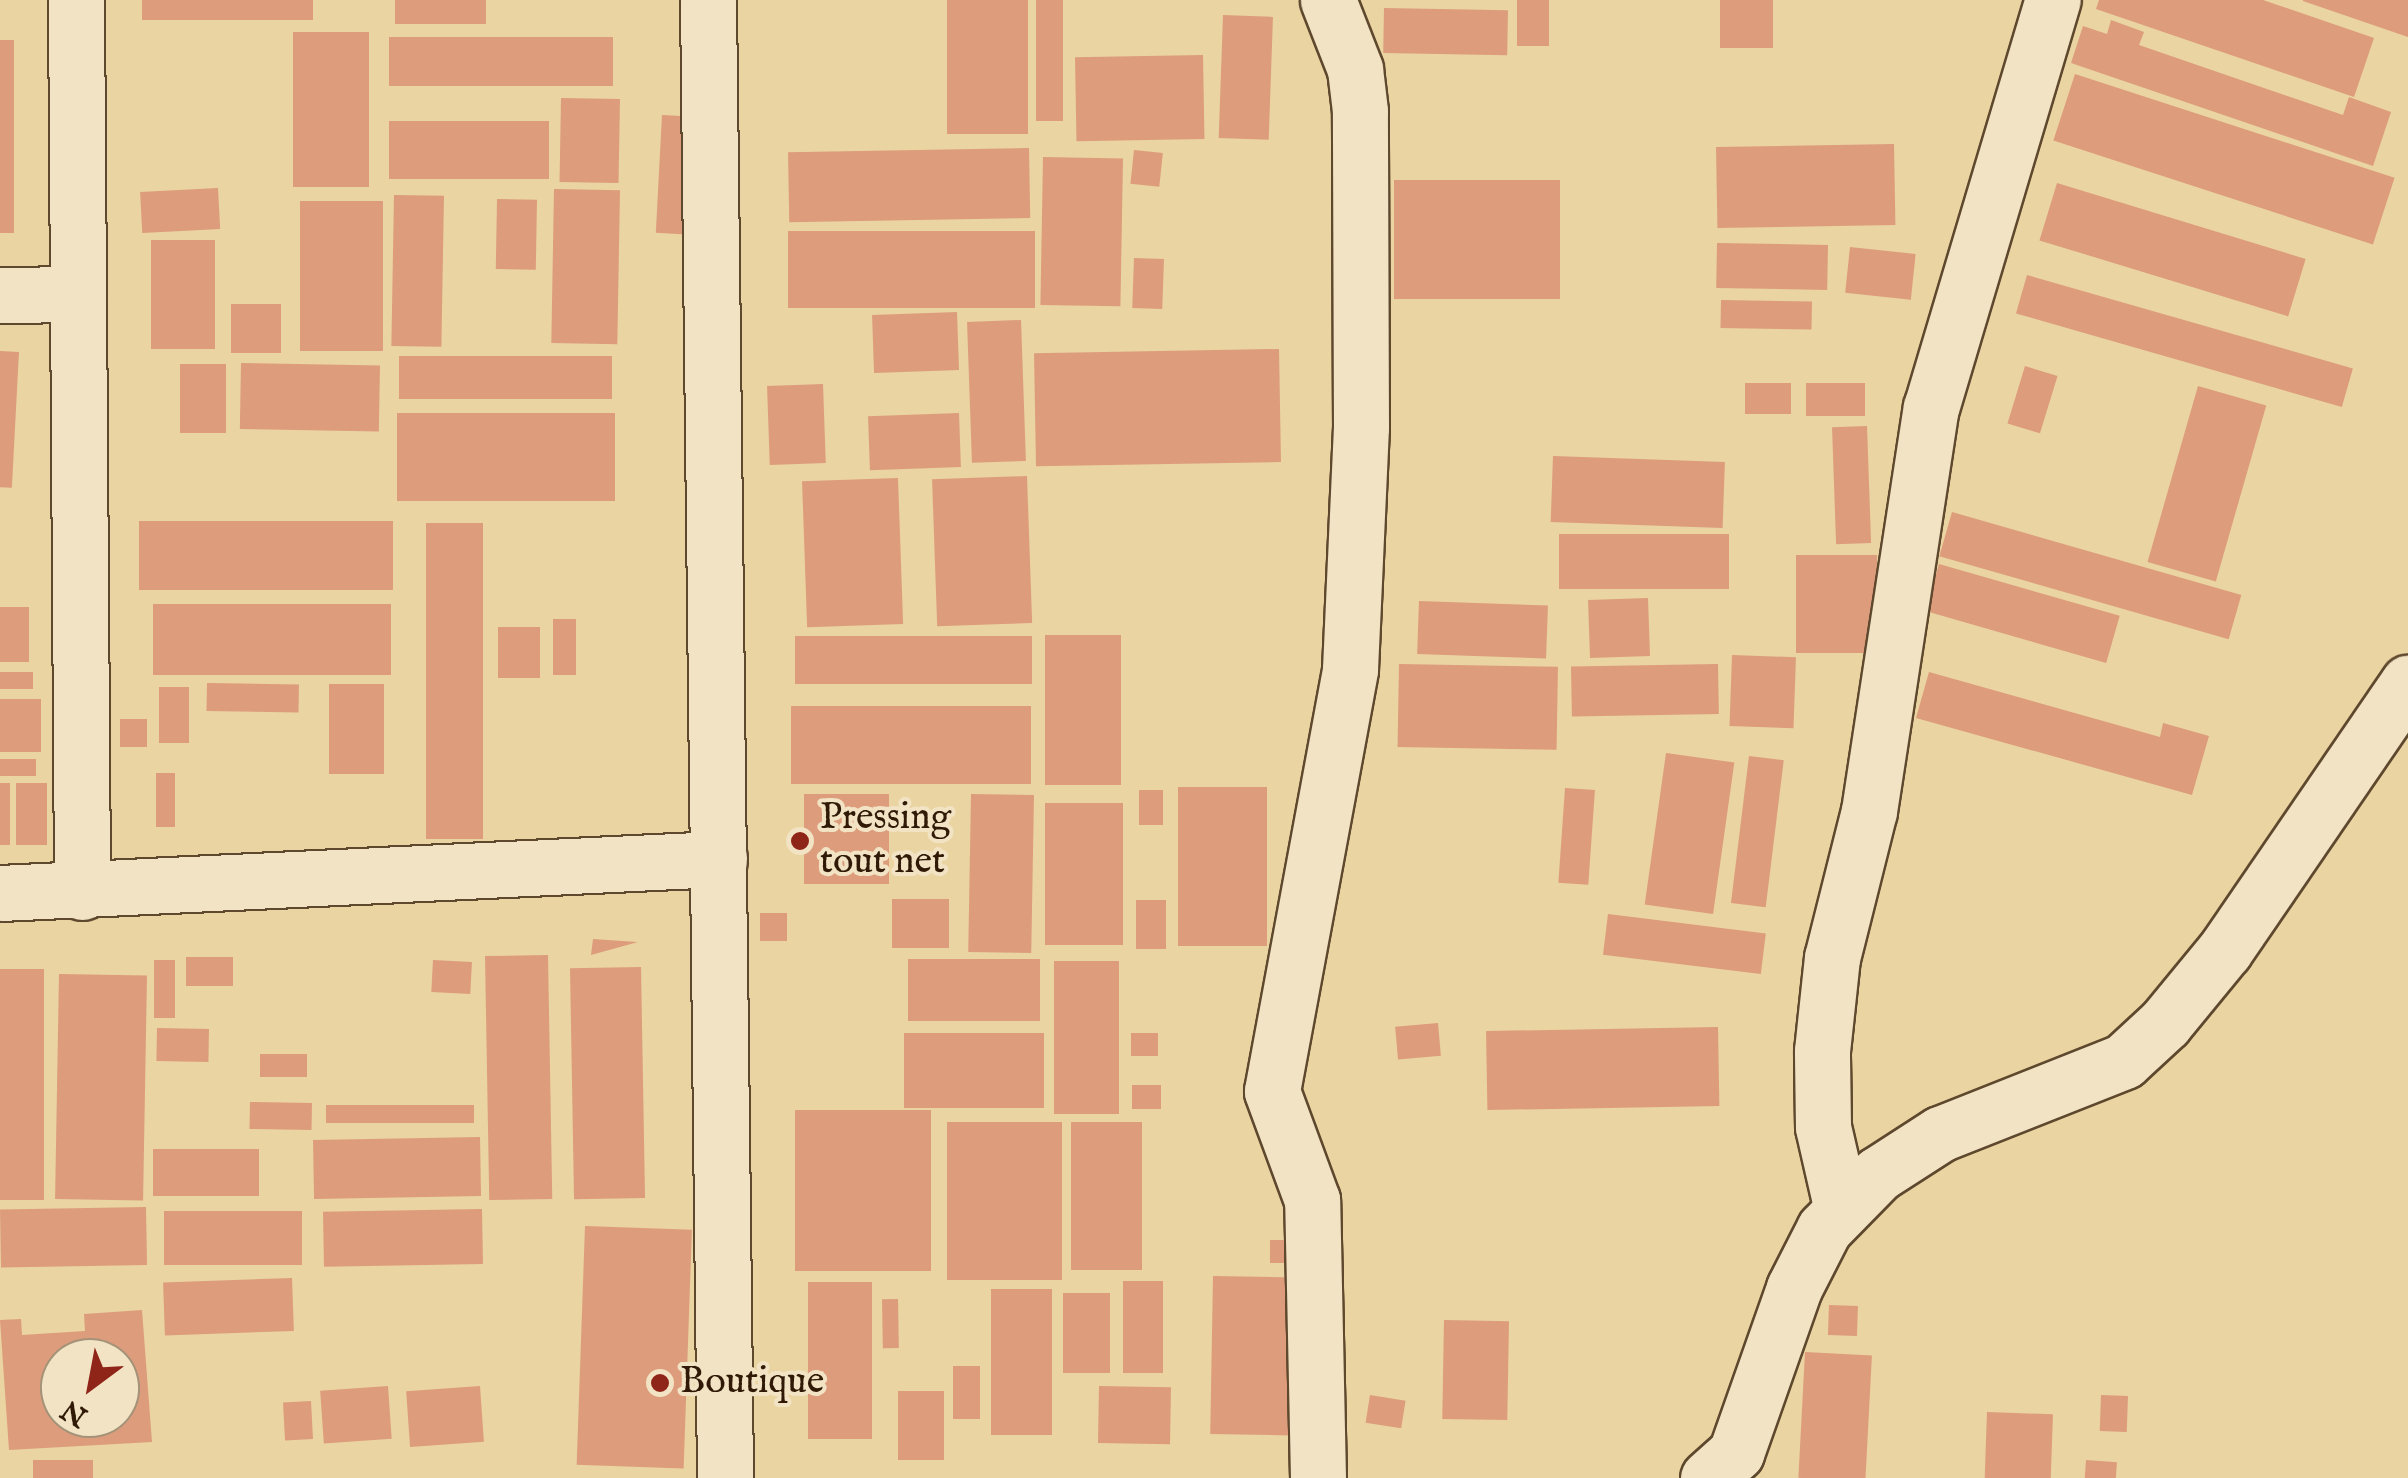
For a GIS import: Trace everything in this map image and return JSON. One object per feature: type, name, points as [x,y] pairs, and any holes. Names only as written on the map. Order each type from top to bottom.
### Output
[{"type":"street","points":[[76,0],[82,892]]},
{"type":"street","points":[[708,0],[725,1478]]},
{"type":"street","points":[[1318,1478],[1312,1200],[1272,1091],[1350,650],[1361,427],[1360,111],[1355,69],[1328,0]]},
{"type":"street","points":[[1842,1210],[1823,1126],[1822,1051],[1832,958],[1869,811],[1931,408],[2054,0]]},
{"type":"street","points":[[0,295],[78,294]]},
{"type":"street","points":[[1708,1478],[1736,1452],[1794,1288],[1824,1230],[1878,1174],[1940,1134],[2124,1061],[2165,1023],[2225,950],[2408,684]]},
{"type":"street","points":[[0,893],[719,859]]},
{"type":"building","points":[[142,0],[313,0],[313,20],[142,20]]},
{"type":"building","points":[[395,0],[486,0],[486,24],[395,24]]},
{"type":"building","points":[[947,0],[1028,0],[1028,134],[947,134]]},
{"type":"building","points":[[1036,0],[1063,0],[1063,121],[1036,121]]},
{"type":"building","points":[[1517,0],[1549,0],[1549,46],[1517,46]]},
{"type":"building","points":[[1720,0],[1773,0],[1773,48],[1720,48]]},
{"type":"building","points":[[2099,0],[2263,0],[2374,38],[2354,97],[2096,9]]},
{"type":"building","points":[[2408,0],[2408,37],[2303,1]]},
{"type":"building","points":[[1384,8],[1508,10],[1507,55],[1383,53]]},
{"type":"building","points":[[1223,15],[1273,17],[1269,140],[1219,138]]},
{"type":"building","points":[[2111,20],[2144,32],[2139,45],[2343,115],[2349,97],[2391,112],[2373,166],[2071,63],[2083,26],[2107,34]]},
{"type":"building","points":[[293,32],[369,32],[369,187],[293,187]]},
{"type":"building","points":[[389,37],[613,37],[613,86],[389,86]]},
{"type":"building","points":[[0,40],[14,40],[14,233],[0,233]]},
{"type":"building","points":[[1203,55],[1204,139],[1076,141],[1075,57]]},
{"type":"building","points":[[2075,74],[2395,178],[2373,244],[2053,141]]},
{"type":"building","points":[[561,98],[620,99],[619,183],[560,182]]},
{"type":"building","points":[[662,115],[706,117],[700,235],[656,233]]},
{"type":"building","points":[[389,121],[549,121],[549,179],[389,179]]},
{"type":"building","points":[[1894,144],[1895,225],[1717,228],[1716,147]]},
{"type":"building","points":[[1029,148],[1030,218],[789,222],[788,152]]},
{"type":"building","points":[[1134,150],[1163,153],[1159,187],[1130,184]]},
{"type":"building","points":[[1043,157],[1123,158],[1120,306],[1040,305]]},
{"type":"building","points":[[1394,180],[1560,180],[1560,299],[1394,299]]},
{"type":"building","points":[[2057,183],[2306,259],[2288,316],[2039,240]]},
{"type":"building","points":[[218,188],[220,229],[142,233],[140,192]]},
{"type":"building","points":[[554,189],[620,190],[617,344],[551,343]]},
{"type":"building","points":[[394,195],[444,196],[441,347],[391,346]]},
{"type":"building","points":[[497,199],[537,200],[536,270],[496,269]]},
{"type":"building","points":[[300,201],[383,201],[383,351],[300,351]]},
{"type":"building","points":[[788,231],[1035,231],[1035,308],[788,308]]},
{"type":"building","points":[[151,240],[215,240],[215,349],[151,349]]},
{"type":"building","points":[[1717,243],[1828,245],[1827,290],[1716,288]]},
{"type":"building","points":[[1850,247],[1916,254],[1911,300],[1845,293]]},
{"type":"building","points":[[1134,258],[1164,259],[1162,309],[1132,308]]},
{"type":"building","points":[[2027,275],[2353,368],[2342,407],[2016,313]]},
{"type":"building","points":[[1721,300],[1812,302],[1811,330],[1721,328]]},
{"type":"building","points":[[231,304],[281,304],[281,353],[231,353]]},
{"type":"building","points":[[957,312],[959,370],[874,373],[872,315]]},
{"type":"building","points":[[1021,320],[1026,461],[972,463],[967,322]]},
{"type":"building","points":[[1279,349],[1281,462],[1036,466],[1034,353]]},
{"type":"building","points":[[0,351],[19,352],[12,488],[0,487]]},
{"type":"building","points":[[399,356],[612,356],[612,399],[399,399]]},
{"type":"building","points":[[241,363],[380,365],[379,431],[240,429]]},
{"type":"building","points":[[180,364],[226,364],[226,433],[180,433]]},
{"type":"building","points":[[2025,366],[2058,376],[2040,433],[2007,423]]},
{"type":"building","points":[[1745,383],[1791,383],[1791,414],[1745,414]]},
{"type":"building","points":[[1806,383],[1865,383],[1865,416],[1806,416]]},
{"type":"building","points":[[823,384],[826,463],[770,465],[767,386]]},
{"type":"building","points":[[2198,386],[2266,406],[2216,581],[2148,562]]},
{"type":"building","points":[[397,413],[615,413],[615,501],[397,501]]},
{"type":"building","points":[[959,413],[961,467],[870,470],[868,416]]},
{"type":"building","points":[[1867,426],[1871,543],[1836,544],[1832,427]]},
{"type":"building","points":[[1553,456],[1725,462],[1723,528],[1551,522]]},
{"type":"building","points":[[1027,476],[1032,623],[937,626],[932,479]]},
{"type":"building","points":[[898,478],[903,624],[807,627],[802,481]]},
{"type":"building","points":[[1952,512],[2241,595],[2229,639],[1939,556]]},
{"type":"building","points":[[139,521],[393,521],[393,590],[139,590]]},
{"type":"building","points":[[426,523],[483,523],[483,839],[426,839]]},
{"type":"building","points":[[1559,534],[1729,534],[1729,589],[1559,589]]},
{"type":"building","points":[[1796,555],[1877,555],[1877,653],[1796,653]]},
{"type":"building","points":[[1939,564],[2120,616],[2106,663],[1925,611]]},
{"type":"building","points":[[1648,598],[1650,656],[1590,658],[1588,600]]},
{"type":"building","points":[[1419,601],[1548,606],[1546,658],[1417,654]]},
{"type":"building","points":[[153,604],[391,604],[391,675],[153,675]]},
{"type":"building","points":[[0,607],[29,607],[29,662],[0,662]]},
{"type":"building","points":[[553,619],[576,619],[576,675],[553,675]]},
{"type":"building","points":[[498,627],[540,627],[540,678],[498,678]]},
{"type":"building","points":[[1045,635],[1121,635],[1121,785],[1045,785]]},
{"type":"building","points":[[795,636],[1032,636],[1032,684],[795,684]]},
{"type":"building","points":[[1732,655],[1796,657],[1793,728],[1730,726]]},
{"type":"building","points":[[1399,664],[1558,667],[1557,750],[1398,747]]},
{"type":"building","points":[[1718,664],[1719,714],[1572,717],[1571,667]]},
{"type":"building","points":[[0,672],[33,672],[33,689],[0,689]]},
{"type":"building","points":[[1929,672],[2160,737],[2163,723],[2209,736],[2192,795],[1916,718]]},
{"type":"building","points":[[207,683],[299,685],[298,713],[207,711]]},
{"type":"building","points":[[329,684],[384,684],[384,774],[329,774]]},
{"type":"building","points":[[159,687],[189,687],[189,743],[159,743]]},
{"type":"building","points":[[0,699],[41,699],[41,752],[0,752]]},
{"type":"building","points":[[791,706],[1031,706],[1031,784],[791,784]]},
{"type":"building","points":[[120,719],[147,719],[147,747],[120,747]]},
{"type":"building","points":[[1666,753],[1734,763],[1713,914],[1645,905]]},
{"type":"building","points":[[1749,756],[1784,760],[1766,907],[1731,903]]},
{"type":"building","points":[[0,759],[36,759],[36,776],[0,776]]},
{"type":"building","points":[[156,773],[175,773],[175,827],[156,827]]},
{"type":"building","points":[[0,783],[10,783],[10,845],[0,845]]},
{"type":"building","points":[[16,783],[47,783],[47,845],[16,845]]},
{"type":"building","points":[[1178,787],[1267,787],[1267,946],[1178,946]]},
{"type":"building","points":[[1565,788],[1595,790],[1588,885],[1558,883]]},
{"type":"building","points":[[1139,790],[1163,790],[1163,825],[1139,825]]},
{"type":"building","points":[[804,794],[889,794],[889,884],[804,884]]},
{"type":"building","points":[[971,794],[1034,795],[1031,953],[968,952]]},
{"type":"building","points":[[1045,803],[1123,803],[1123,945],[1045,945]]},
{"type":"building","points":[[892,899],[949,899],[949,948],[892,948]]},
{"type":"building","points":[[1136,900],[1166,900],[1166,949],[1136,949]]},
{"type":"building","points":[[760,913],[787,913],[787,941],[760,941]]},
{"type":"building","points":[[1608,914],[1766,933],[1761,974],[1603,955]]},
{"type":"building","points":[[593,939],[637,942],[638,942],[591,955]]},
{"type":"building","points":[[548,955],[552,1199],[489,1200],[485,956]]},
{"type":"building","points":[[186,957],[233,957],[233,986],[186,986]]},
{"type":"building","points":[[908,959],[1040,959],[1040,1021],[908,1021]]},
{"type":"building","points":[[154,960],[175,960],[175,1018],[154,1018]]},
{"type":"building","points":[[433,960],[472,962],[470,994],[431,992]]},
{"type":"building","points":[[1054,961],[1119,961],[1119,1114],[1054,1114]]},
{"type":"building","points":[[641,967],[645,1198],[574,1199],[570,968]]},
{"type":"building","points":[[0,969],[44,969],[44,1200],[0,1200]]},
{"type":"building","points":[[59,974],[147,976],[143,1201],[55,1199]]},
{"type":"building","points":[[1438,1023],[1441,1056],[1398,1060],[1395,1027]]},
{"type":"building","points":[[1718,1027],[1719,1106],[1487,1110],[1486,1031]]},
{"type":"building","points":[[157,1028],[209,1029],[208,1062],[156,1061]]},
{"type":"building","points":[[904,1033],[1044,1033],[1044,1108],[904,1108]]},
{"type":"building","points":[[1131,1033],[1158,1033],[1158,1056],[1131,1056]]},
{"type":"building","points":[[260,1054],[307,1054],[307,1077],[260,1077]]},
{"type":"building","points":[[1132,1085],[1161,1085],[1161,1109],[1132,1109]]},
{"type":"building","points":[[250,1102],[312,1103],[312,1130],[250,1129]]},
{"type":"building","points":[[326,1105],[474,1105],[474,1123],[326,1123]]},
{"type":"building","points":[[795,1110],[931,1110],[931,1271],[795,1271]]},
{"type":"building","points":[[947,1122],[1062,1122],[1062,1280],[947,1280]]},
{"type":"building","points":[[1071,1122],[1142,1122],[1142,1270],[1071,1270]]},
{"type":"building","points":[[480,1137],[481,1196],[314,1199],[313,1140]]},
{"type":"building","points":[[153,1149],[259,1149],[259,1196],[153,1196]]},
{"type":"building","points":[[146,1207],[147,1265],[1,1268],[0,1210]]},
{"type":"building","points":[[482,1209],[483,1264],[324,1267],[323,1212]]},
{"type":"building","points":[[164,1211],[302,1211],[302,1265],[164,1265]]},
{"type":"building","points":[[585,1226],[692,1230],[684,1469],[577,1465]]},
{"type":"building","points":[[1270,1240],[1302,1240],[1302,1263],[1270,1263]]},
{"type":"building","points":[[1213,1276],[1295,1277],[1292,1435],[1210,1434]]},
{"type":"building","points":[[292,1278],[294,1331],[165,1335],[163,1283]]},
{"type":"building","points":[[1123,1281],[1163,1281],[1163,1373],[1123,1373]]},
{"type":"building","points":[[808,1282],[872,1282],[872,1439],[808,1439]]},
{"type":"building","points":[[991,1289],[1052,1289],[1052,1435],[991,1435]]},
{"type":"building","points":[[1063,1293],[1110,1293],[1110,1373],[1063,1373]]},
{"type":"building","points":[[882,1299],[898,1299],[899,1348],[883,1348]]},
{"type":"building","points":[[1829,1305],[1858,1306],[1857,1336],[1828,1335]]},
{"type":"building","points":[[142,1310],[152,1442],[9,1450],[0,1320],[21,1319],[22,1335],[85,1331],[84,1314]]},
{"type":"building","points":[[1444,1320],[1509,1321],[1507,1420],[1442,1419]]},
{"type":"building","points":[[1805,1352],[1872,1356],[1865,1478],[1798,1478]]},
{"type":"building","points":[[953,1366],[980,1366],[980,1419],[953,1419]]},
{"type":"building","points":[[388,1386],[392,1439],[324,1444],[320,1391]]},
{"type":"building","points":[[480,1386],[484,1442],[410,1447],[406,1391]]},
{"type":"building","points":[[1099,1386],[1171,1387],[1170,1444],[1098,1443]]},
{"type":"building","points":[[898,1391],[944,1391],[944,1460],[898,1460]]},
{"type":"building","points":[[1370,1395],[1406,1401],[1401,1428],[1366,1423]]},
{"type":"building","points":[[2101,1395],[2128,1396],[2127,1432],[2100,1431]]},
{"type":"building","points":[[311,1401],[313,1439],[285,1440],[283,1402]]},
{"type":"building","points":[[1987,1412],[2053,1414],[2051,1478],[1985,1478]]},
{"type":"building","points":[[33,1460],[93,1460],[93,1478],[33,1478]]},
{"type":"building","points":[[2086,1460],[2117,1462],[2116,1478],[2085,1478]]},
{"type":"place","name":"Pressing tout net","points":[[800,841]]},
{"type":"place","name":"Boutique","points":[[660,1383]]}]
